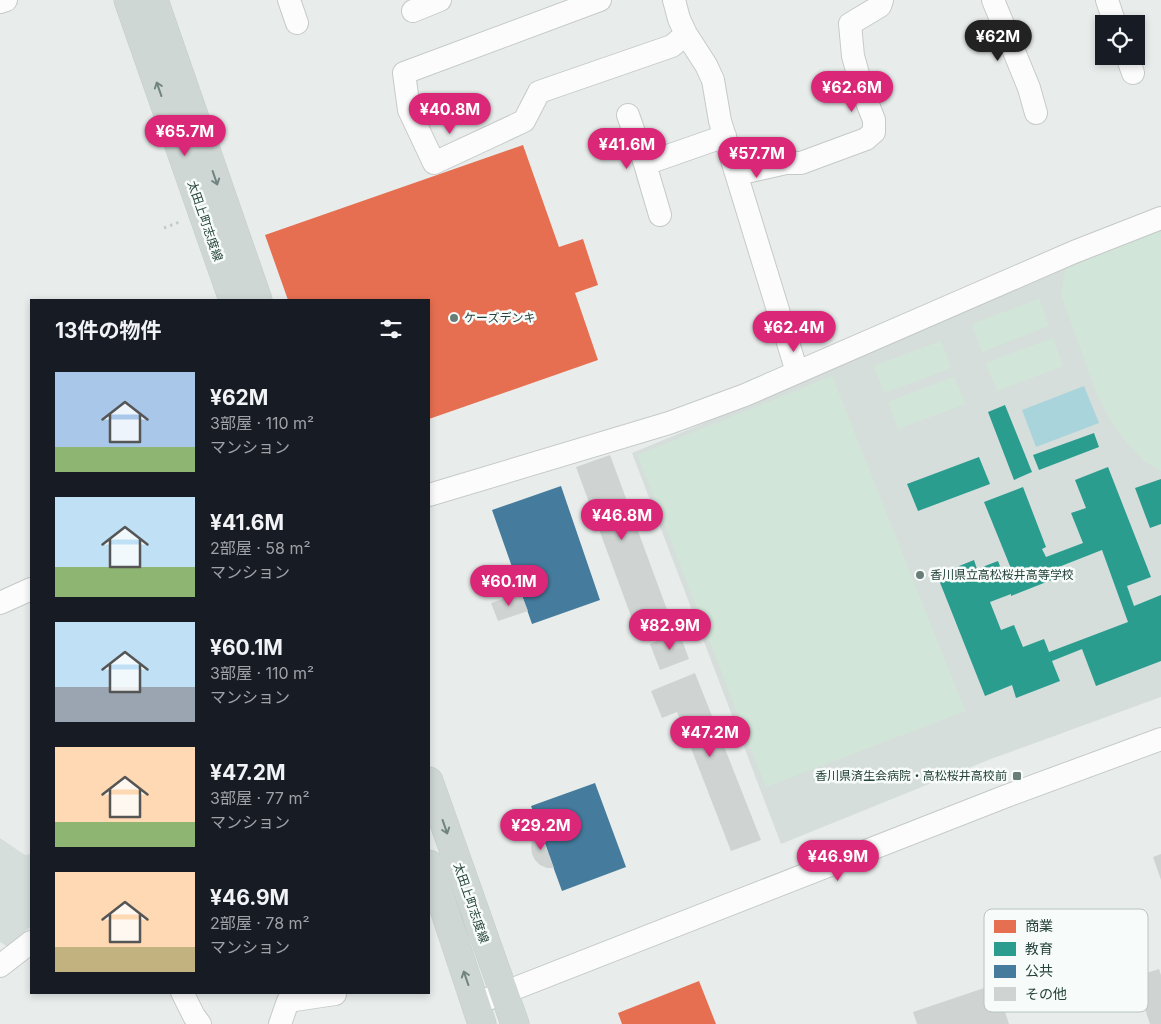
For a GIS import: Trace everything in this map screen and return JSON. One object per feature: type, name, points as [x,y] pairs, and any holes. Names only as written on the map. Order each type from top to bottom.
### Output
[{"type":"main road","name":"太田上町志度線","points":[[128,0],[233,299]]},
{"type":"main road","name":"太田上町志度線","points":[[154,0],[258,299]]},
{"type":"main road","name":"太田上町志度線","points":[[431,793],[515,1024]]},
{"type":"main road","points":[[430,867],[478,1014]]},
{"type":"street","points":[[0,2],[6,0]]},
{"type":"street","points":[[289,0],[297,24]]},
{"type":"street","points":[[413,11],[440,0]]},
{"type":"street","points":[[600,0],[404,73],[409,110],[434,163],[524,121],[539,92],[672,46],[686,34]]},
{"type":"street","points":[[674,0],[679,19],[686,34],[706,65],[713,80],[720,121],[797,372]]},
{"type":"street","points":[[736,174],[786,164],[801,163],[866,138],[874,132],[874,120],[853,56],[850,24],[880,6],[882,0]]},
{"type":"street","points":[[993,0],[1029,88],[1036,113]]},
{"type":"street","points":[[1107,0],[1112,15]]},
{"type":"street","points":[[628,115],[660,215]]},
{"type":"street","points":[[644,164],[725,136]]},
{"type":"street","points":[[430,495],[669,423],[745,395],[1074,252],[1161,218]]},
{"type":"street","points":[[0,603],[30,589]]},
{"type":"street","points":[[478,1014],[504,994],[995,800],[1161,739]]},
{"type":"street","points":[[0,966],[30,943]]},
{"type":"street","points":[[183,994],[200,1024]]},
{"type":"street","points":[[280,1024],[288,997],[335,994]]},
{"type":"path","points":[[164,228],[182,221]]},
{"type":"shaded area","name":"香川県立高松桜井高等学校","points":[[1161,227],[1161,697],[991,759],[781,844],[632,453],[841,366],[1058,269]]},
{"type":"shaded area","points":[[0,838],[25,855],[30,854],[30,927],[8,947],[0,942]]},
{"type":"green space","points":[[1161,230],[1161,471],[1143,460],[1111,421],[1097,394],[1061,294],[1066,269]]},
{"type":"green space","points":[[1039,299],[1049,326],[982,352],[972,324]]},
{"type":"green space","points":[[1053,338],[1063,366],[997,391],[986,363]]},
{"type":"green space","points":[[941,341],[951,368],[884,393],[874,366]]},
{"type":"green space","points":[[832,376],[965,711],[766,787],[638,455]]},
{"type":"green space","points":[[954,377],[965,404],[898,429],[888,402]]},
{"type":"water","points":[[1084,386],[1099,423],[1036,447],[1022,410]]},
{"type":"building: 商業","points":[[523,145],[559,247],[583,239],[598,285],[575,293],[598,360],[430,419],[430,299],[288,299],[265,235]]},
{"type":"building: 商業","points":[[699,981],[716,1024],[622,1024],[618,1013]]},
{"type":"building: 教育","points":[[1005,405],[1032,472],[1014,480],[988,412]]},
{"type":"building: 教育","points":[[1094,433],[1099,447],[1039,470],[1033,455]]},
{"type":"building: 教育","points":[[979,457],[990,484],[918,511],[907,484]]},
{"type":"building: 教育","points":[[1108,467],[1151,577],[1127,586],[1134,606],[1161,595],[1161,661],[1096,686],[1082,649],[1052,661],[1060,681],[1016,698],[1012,685],[985,696],[937,575],[974,560],[977,569],[998,561],[1003,574],[1012,571],[984,502],[1023,487],[1046,547],[1042,549],[1046,557],[1083,543],[1071,513],[1086,508],[1075,480]],"holes":[[[1102,550],[1128,622],[1049,652],[1044,639],[1023,647],[1014,625],[1001,630],[990,602],[1054,579],[1051,570]]]},
{"type":"building: 教育","points":[[1161,479],[1161,524],[1150,528],[1135,488]]},
{"type":"building: 公共","points":[[561,486],[600,600],[532,624],[492,510]]},
{"type":"building: 公共","points":[[595,783],[626,867],[562,891],[531,806]]},
{"type":"building: その他","points":[[610,455],[669,615],[635,627],[576,467]]},
{"type":"building: その他","points":[[521,593],[528,611],[498,621],[491,603]]},
{"type":"building: その他","points":[[679,632],[689,659],[660,670],[650,644]]},
{"type":"building: その他","points":[[695,673],[761,840],[731,851],[677,712],[662,718],[651,691]]},
{"type":"building: その他","points":[[540,829],[554,868],[540,865],[532,854],[532,840]]},
{"type":"building: その他","points":[[1161,854],[1161,880],[1153,857]]},
{"type":"building: その他","points":[[1159,969],[1161,975],[1161,1024],[1150,1024],[1146,1012],[1148,1012],[1148,973]]},
{"type":"building: その他","points":[[984,988],[984,1012],[1005,1012],[1009,1024],[917,1024],[913,1012]]},
{"type":"place","name":"ケーズデンキ","points":[[454,318]]},
{"type":"place","name":"香川県立高松桜井高等学校","points":[[920,575]]},
{"type":"place","name":"香川県済生会病院・高松桜井高校前","points":[[1017,776]]}]
